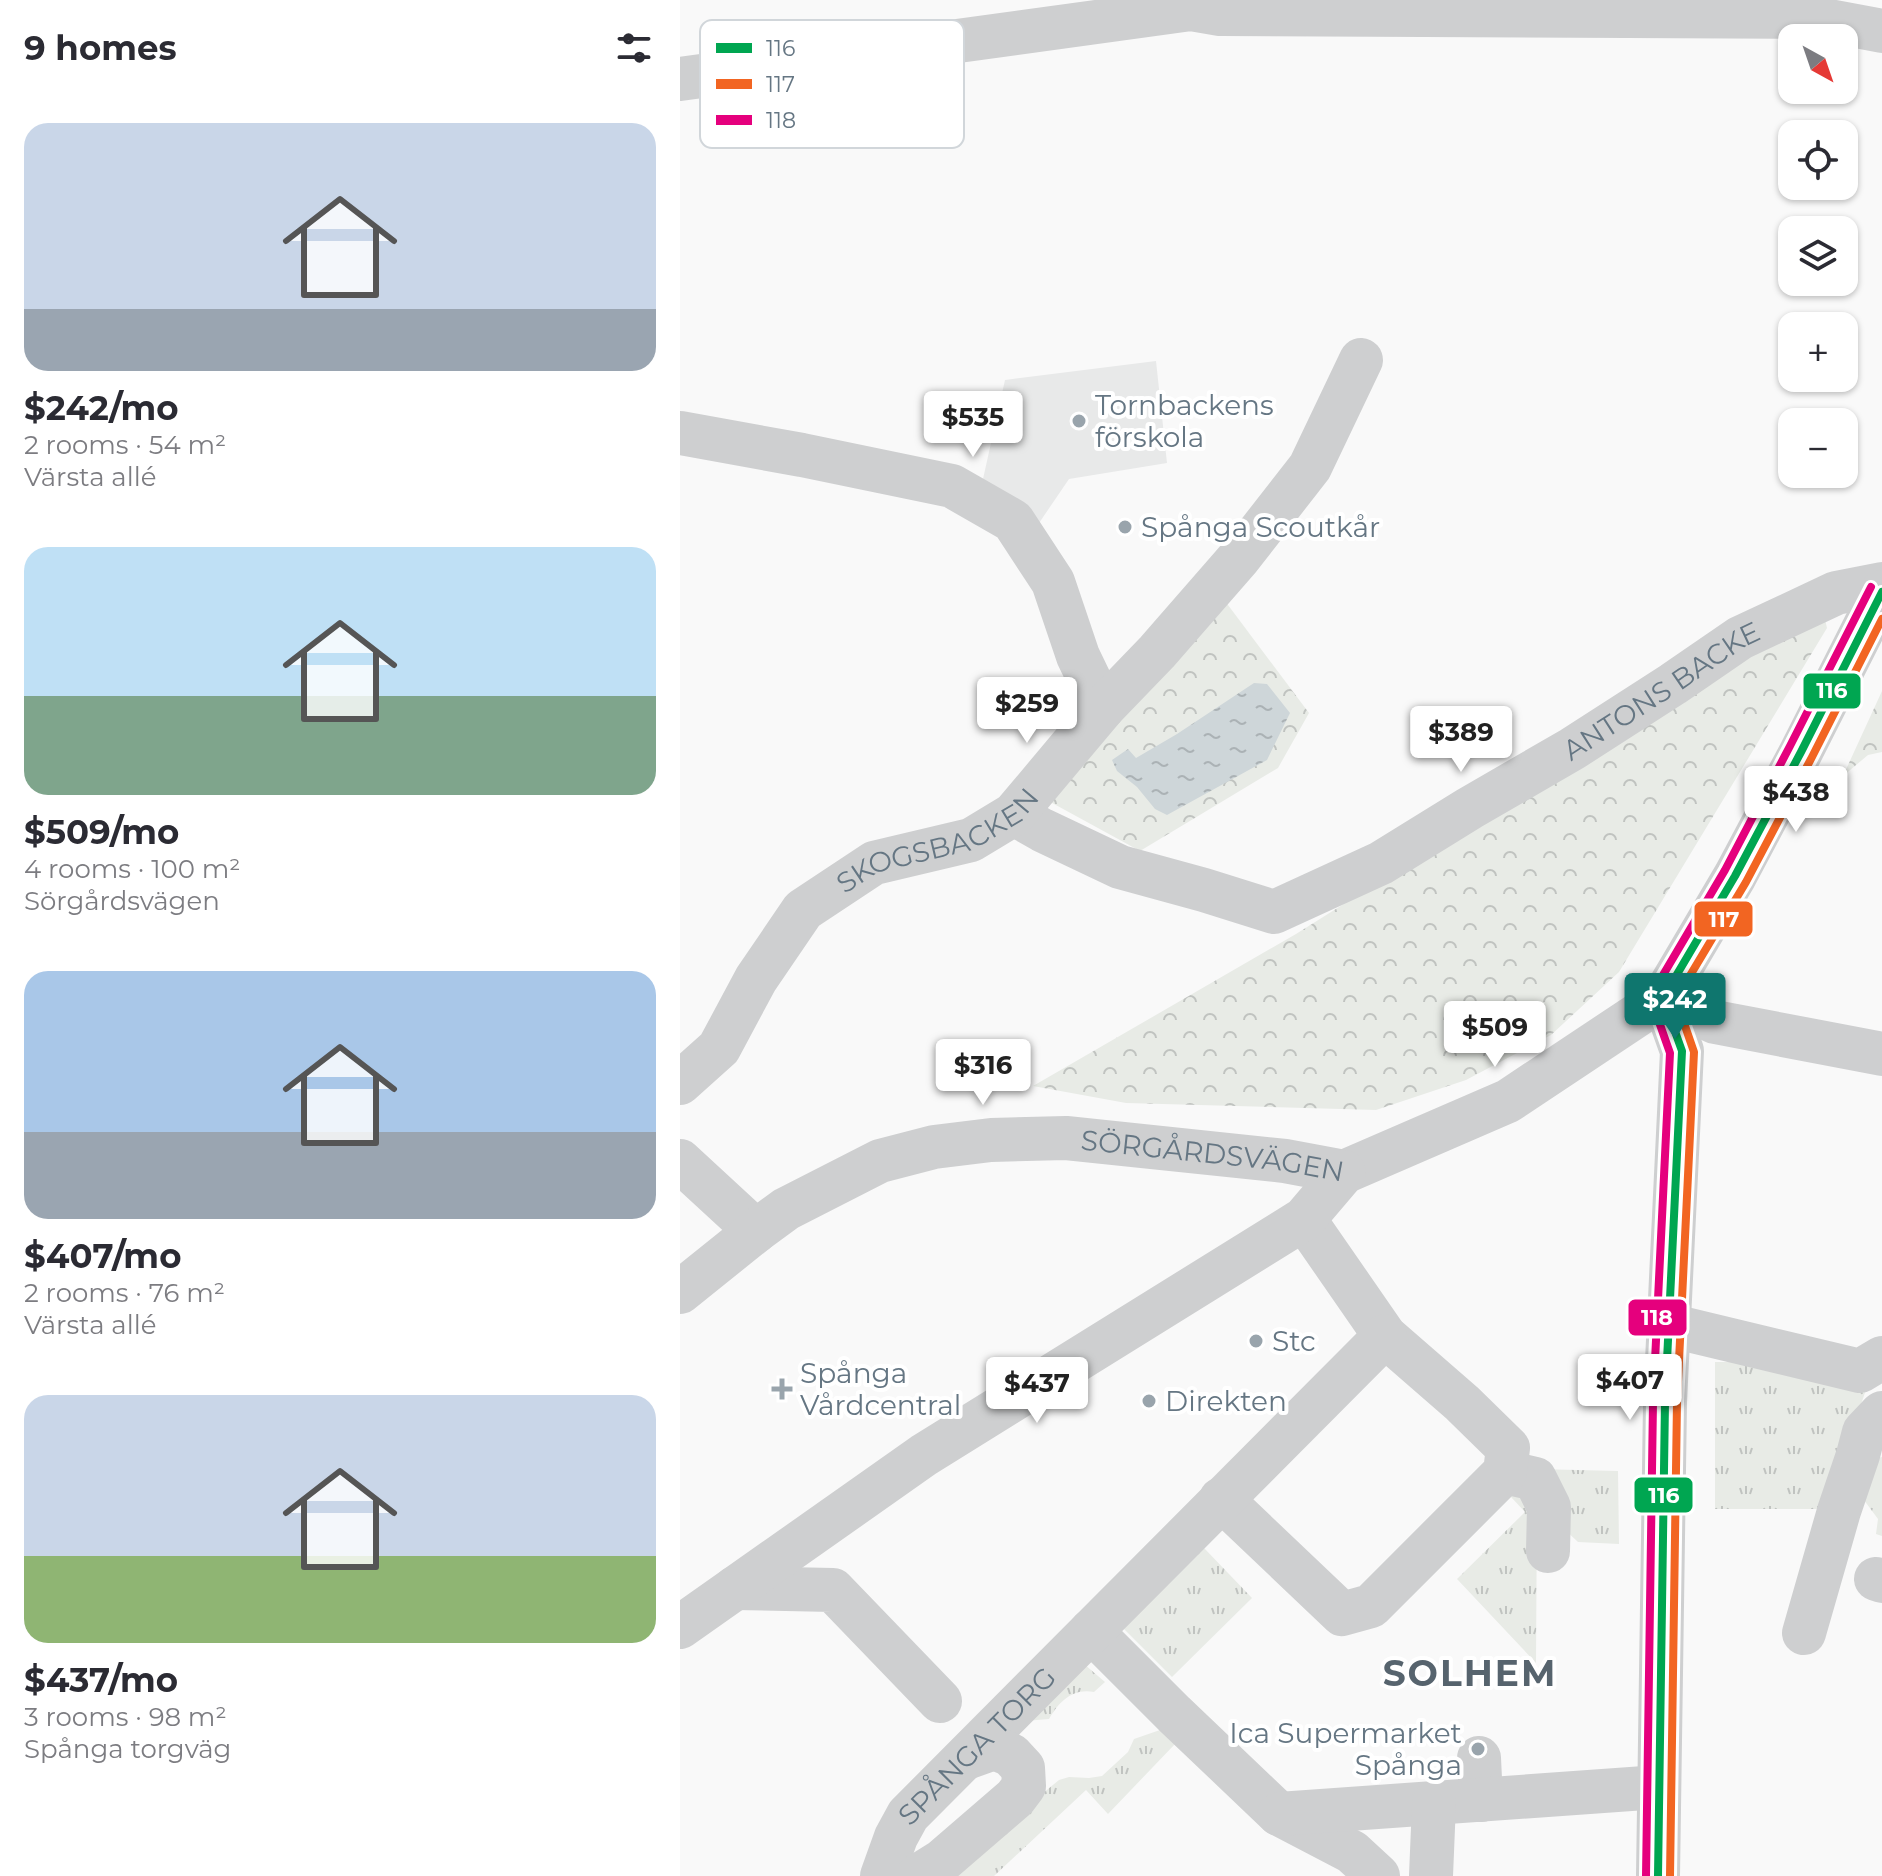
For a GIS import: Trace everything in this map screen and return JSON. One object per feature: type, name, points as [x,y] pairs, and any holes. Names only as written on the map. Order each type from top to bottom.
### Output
[{"type":"street","points":[[964,37],[1186,4],[1220,14],[1808,17],[1882,31]]},
{"type":"street","points":[[680,79],[700,76]]},
{"type":"street","name":"SKOGSBACKEN","points":[[680,1083],[719,1048],[756,979],[803,910],[874,863],[971,840],[1014,814],[1103,708],[1239,558],[1310,467],[1361,360]]},
{"type":"street","points":[[680,433],[952,486],[1013,521],[1053,582],[1078,656],[1103,708]]},
{"type":"street","name":"ANTONS BACKE","points":[[1014,814],[1120,867],[1274,912],[1381,863],[1572,749],[1740,638],[1836,593],[1882,584]]},
{"type":"street","name":"SÖRGÅRDSVÄGEN","points":[[680,1292],[786,1209],[880,1161],[934,1147],[991,1140],[1066,1138],[1285,1161],[1344,1172],[1508,1101],[1663,998],[1735,876],[1882,592]]},
{"type":"street","points":[[1663,998],[1715,1022],[1882,1054]]},
{"type":"street","points":[[1658,1876],[1661,1570],[1668,1325],[1682,1051],[1663,998]]},
{"type":"street","points":[[680,1161],[756,1231]]},
{"type":"street","points":[[680,1627],[924,1455],[1304,1219],[1344,1172]]},
{"type":"street","points":[[1221,1499],[1342,1614],[1371,1606],[1505,1472],[1508,1448],[1385,1336],[1304,1219]]},
{"type":"street","points":[[1668,1325],[1860,1371],[1882,1358]]},
{"type":"street","name":"SPÅNGA TORG","points":[[882,1876],[896,1837],[908,1815],[1385,1336]]},
{"type":"street","points":[[1804,1633],[1864,1432],[1882,1413]]},
{"type":"street","points":[[1505,1472],[1535,1479],[1549,1507],[1548,1551]]},
{"type":"street","points":[[735,1588],[833,1590],[940,1701]]},
{"type":"street","points":[[1091,1631],[1279,1814],[1352,1852],[1378,1876]]},
{"type":"street","points":[[918,1876],[942,1861],[1015,1798],[1024,1786],[1023,1768],[1011,1755],[994,1748],[966,1758]]},
{"type":"street","points":[[1279,1814],[1434,1803],[1480,1779],[1659,1787]]},
{"type":"street","points":[[1431,1876],[1434,1803]]},
{"type":"shaded area","name":"Tornbackens förskola","points":[[1156,361],[1167,463],[1069,479],[1037,526],[983,479],[1005,380]]},
{"type":"green space","points":[[1225,601],[1309,713],[1278,768],[1140,851],[1043,798]]},
{"type":"green space","points":[[1823,611],[1827,628],[1619,972],[1551,1035],[1466,1080],[1376,1110],[1126,1103],[1033,1086],[1296,934],[1750,649]]},
{"type":"green space","points":[[1882,691],[1882,752],[1868,755],[1843,776]]},
{"type":"green space","points":[[1715,1362],[1753,1362],[1868,1384],[1825,1509],[1715,1509]]},
{"type":"green space","points":[[1882,1457],[1882,1536],[1876,1534],[1878,1519],[1858,1492],[1867,1460]]},
{"type":"green space","points":[[1536,1469],[1618,1471],[1619,1544],[1578,1542],[1563,1528]]},
{"type":"green space","points":[[1522,1484],[1537,1503],[1536,1663],[1457,1579],[1525,1512],[1511,1497]]},
{"type":"green space","points":[[1204,1548],[1252,1598],[1172,1677],[1123,1628]]},
{"type":"green space","points":[[1084,1664],[1105,1682],[1094,1692],[1073,1694],[1057,1707],[1049,1719],[1025,1721]]},
{"type":"green space","points":[[1160,1730],[1175,1744],[1108,1814],[1086,1790],[994,1876],[956,1876],[1059,1780],[1102,1776],[1128,1752],[1134,1739]]},
{"type":"water","points":[[1254,683],[1267,684],[1290,713],[1267,760],[1167,815],[1155,809],[1137,787],[1117,771],[1112,760],[1128,749],[1136,758]]},
{"type":"transit line","name":"118","points":[[1653,992],[1725,870],[1871,587]]},
{"type":"transit line","name":"116","points":[[1663,998],[1735,876],[1882,592]]},
{"type":"transit line","name":"117","points":[[1673,1004],[1746,882],[1882,619]]},
{"type":"transit line","name":"117","points":[[1670,1876],[1677,1402],[1694,1052],[1674,994]]},
{"type":"transit line","name":"116","points":[[1658,1876],[1665,1402],[1682,1051],[1663,998]]},
{"type":"transit line","name":"118","points":[[1646,1876],[1653,1402],[1670,1053],[1652,1002]]},
{"type":"place","name":"Tornbackens förskola","points":[[1079,421]]},
{"type":"place","name":"Spånga Scoutkår","points":[[1125,527]]},
{"type":"place","name":"Stc","points":[[1256,1341]]},
{"type":"place","name":"Spånga Vårdcentral","points":[[782,1389]]},
{"type":"place","name":"Direkten","points":[[1149,1401]]},
{"type":"place","name":"Ica Supermarket Spånga","points":[[1478,1749]]},
{"type":"district","name":"SOLHEM","points":[[1470,1673]]}]
